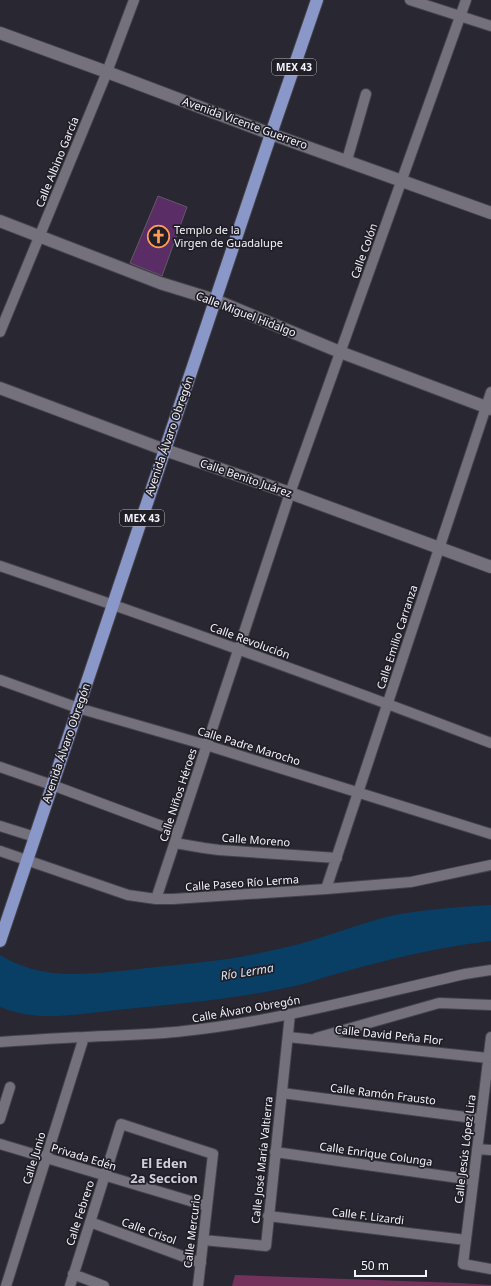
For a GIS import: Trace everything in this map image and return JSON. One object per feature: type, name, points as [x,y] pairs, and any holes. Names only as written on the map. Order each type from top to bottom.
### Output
[{"type":"main road","name":"Avenida Álvaro Obregón","points":[[0,941],[317,0]]},
{"type":"street","name":"Calle Albino García","points":[[0,332],[107,72],[134,0]]},
{"type":"street","points":[[410,0],[491,26]]},
{"type":"street","name":"Calle Colón","points":[[290,493],[466,0]]},
{"type":"street","name":"Avenida Vicente Guerrero","points":[[0,33],[271,134],[347,160],[491,213]]},
{"type":"street","points":[[347,160],[366,94]]},
{"type":"street","name":"Calle Miguel Hidalgo","points":[[0,221],[160,283],[215,300],[340,352],[489,408]]},
{"type":"street","name":"Calle Benito Juárez","points":[[0,388],[165,450],[290,493],[491,568]]},
{"type":"street","name":"Calle Emilio Carranza","points":[[326,889],[440,548],[489,408],[491,392]]},
{"type":"street","name":"Calle Niños Héroes","points":[[156,899],[290,493]]},
{"type":"street","name":"Calle Revolución","points":[[0,566],[113,604],[491,743]]},
{"type":"street","name":"Calle Padre Marocho","points":[[0,680],[78,708],[206,745],[491,834]]},
{"type":"street","points":[[0,767],[178,832]]},
{"type":"street","points":[[0,826],[35,837]]},
{"type":"street","name":"Calle Moreno","points":[[175,843],[219,850],[337,858]]},
{"type":"street","name":"Calle Paseo Río Lerma","points":[[0,851],[128,895],[156,899],[326,889],[411,882],[491,865]]},
{"type":"street","name":"Calle Álvaro Obregón","points":[[0,1042],[134,1035],[184,1031],[234,1024],[290,1014],[465,974],[491,970]]},
{"type":"street","points":[[311,1039],[439,1003],[491,1005]]},
{"type":"street","name":"Calle José María Valtierra","points":[[203,1240],[266,1246],[290,1014]]},
{"type":"street","name":"Calle Junio","points":[[6,1286],[84,1037]]},
{"type":"street","name":"Calle David Peña Flor","points":[[288,1037],[488,1058]]},
{"type":"street","name":"Calle Jesús López Lira","points":[[491,1037],[463,1264],[491,1269]]},
{"type":"street","points":[[0,1119],[10,1087]]},
{"type":"street","name":"Calle Ramón Frausto","points":[[282,1093],[481,1119]]},
{"type":"street","name":"Calle Mercurio","points":[[121,1124],[214,1154],[198,1286]]},
{"type":"street","name":"Calle Febrero","points":[[70,1286],[121,1124]]},
{"type":"street","name":"Privada Edén","points":[[0,1144],[207,1206]]},
{"type":"street","points":[[477,1149],[491,1150]]},
{"type":"street","name":"Calle Enrique Colunga","points":[[275,1152],[473,1180]]},
{"type":"street","name":"Calle F. Lizardi","points":[[268,1216],[466,1240]]},
{"type":"street","name":"Calle Crisol","points":[[90,1222],[201,1262]]},
{"type":"street","points":[[73,1274],[104,1286]]},
{"type":"shaded area","points":[[235,1275],[459,1283],[491,1286],[232,1286]]},
{"type":"water","name":"Río Lerma","points":[[491,905],[491,941],[396,958],[304,984],[276,990],[208,1000],[58,1016],[29,1015],[0,1007],[0,955],[19,965],[47,972],[65,974],[89,974],[191,964],[235,958],[279,949],[395,915],[455,907]]},
{"type":"building","name":"Templo de la Virgen de Guadalupe","points":[[158,196],[187,207],[162,276],[130,263]]},
{"type":"place","name":"Templo de la Virgen de Guadalupe","points":[[159,236]]},
{"type":"district","name":"El Eden 2a Seccion","points":[[164,1170]]}]
